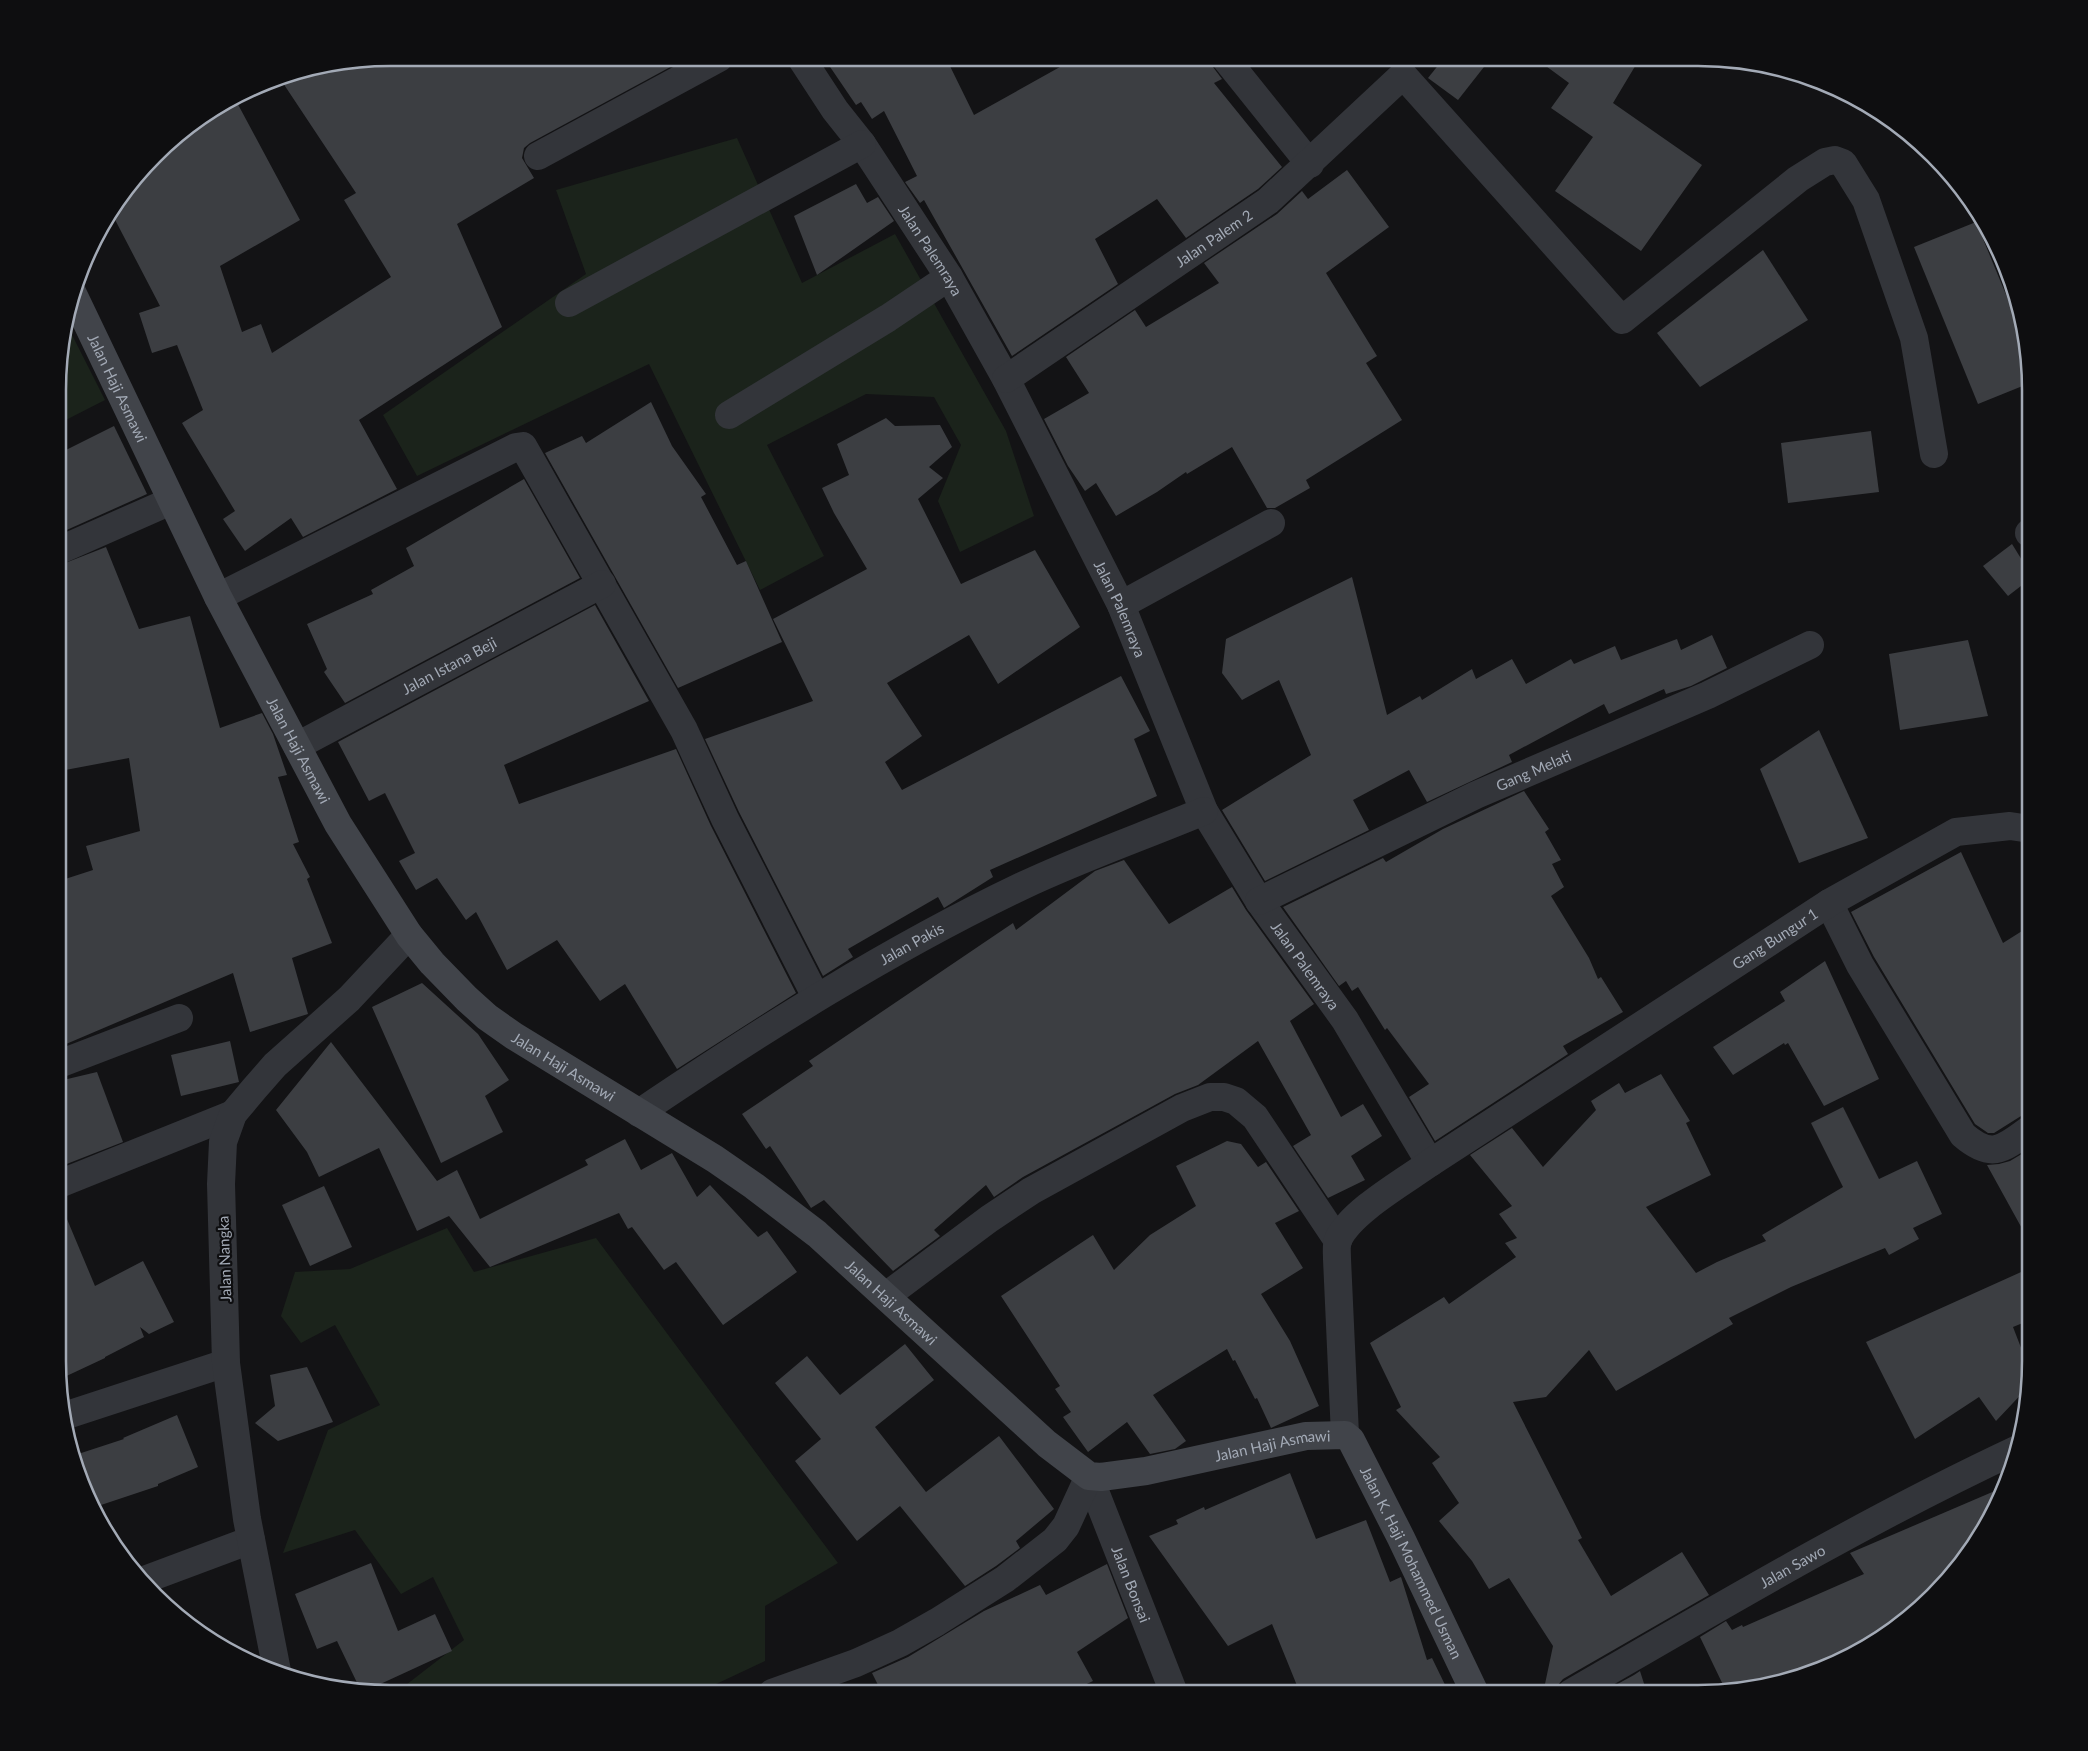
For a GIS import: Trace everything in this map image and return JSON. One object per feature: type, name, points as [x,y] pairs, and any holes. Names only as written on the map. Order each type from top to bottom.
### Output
[{"type":"street","points":[[538,156],[704,66]]},
{"type":"street","name":"Jalan Palemraya","points":[[806,66],[835,110],[862,144],[949,277],[1006,380],[1120,605],[1204,812],[1259,901],[1345,1020],[1430,1164]]},
{"type":"street","points":[[1231,66],[1310,164]]},
{"type":"street","name":"Jalan Palem 2","points":[[1006,380],[1268,201],[1310,164],[1403,75],[1622,320],[1798,180],[1825,162],[1835,160],[1843,163],[1866,200],[1914,338],[1934,454]]},
{"type":"street","points":[[569,303],[862,144]]},
{"type":"street","points":[[729,415],[888,318],[949,277]]},
{"type":"street","name":"Jalan Haji Asmawi","points":[[77,305],[218,597],[338,824],[409,935],[451,984],[487,1017],[554,1061],[715,1159],[817,1234],[1047,1444],[1089,1476],[1101,1478],[1146,1472],[1306,1436],[1345,1435]]},
{"type":"street","points":[[218,597],[520,446],[524,448],[684,730],[725,819],[816,997]]},
{"type":"street","points":[[66,547],[172,501]]},
{"type":"street","points":[[1120,605],[1271,523]]},
{"type":"street","name":"Jalan Istana Beji","points":[[297,746],[602,584]]},
{"type":"street","name":"Gang Melati","points":[[1259,901],[1476,795],[1708,695],[1810,645]]},
{"type":"street","name":"Jalan Pakis","points":[[639,1113],[816,997],[921,937],[1024,885],[1204,812]]},
{"type":"street","points":[[1829,903],[1956,832],[2010,826],[2022,828]]},
{"type":"street","name":"Gang Bungur 1","points":[[1338,1241],[1348,1223],[1430,1164],[1829,903],[1860,965],[1963,1135],[1977,1147],[1994,1150],[2007,1146],[2022,1135]]},
{"type":"street","name":"Jalan Nangka","points":[[275,1664],[251,1540],[226,1363],[221,1184],[224,1142],[233,1114],[275,1065],[348,999],[409,935]]},
{"type":"street","points":[[66,1061],[179,1018]]},
{"type":"street","points":[[886,1296],[989,1219],[1031,1191],[1182,1108],[1210,1097],[1224,1097],[1236,1101],[1255,1117],[1338,1241],[1337,1259],[1340,1287],[1345,1435]]},
{"type":"street","points":[[66,1181],[233,1114]]},
{"type":"street","points":[[71,1414],[226,1363]]},
{"type":"street","name":"Jalan K. Haji Mohammed Usman","points":[[1345,1435],[1351,1440],[1401,1538],[1471,1685]]},
{"type":"street","name":"Jalan Sawo","points":[[1585,1685],[1767,1579],[1951,1480],[2008,1453]]},
{"type":"street","points":[[797,1685],[856,1663],[900,1643],[1005,1579],[1055,1540],[1066,1526],[1089,1476]]},
{"type":"street","name":"Jalan Bonsai","points":[[1089,1476],[1171,1685]]},
{"type":"street","points":[[150,1578],[251,1540]]},
{"type":"shaded area","points":[[737,138],[802,283],[895,234],[1006,431],[1034,516],[960,552],[938,501],[961,445],[934,397],[866,394],[767,445],[824,556],[760,590],[649,364],[417,476],[383,415],[586,274],[556,190]]},
{"type":"shaded area","points":[[71,333],[105,400],[66,420],[67,369]]},
{"type":"shaded area","points":[[447,1228],[474,1272],[596,1238],[838,1563],[765,1606],[765,1661],[714,1685],[406,1685],[464,1640],[433,1577],[401,1594],[355,1530],[283,1553],[328,1430],[380,1405],[335,1325],[301,1343],[281,1316],[295,1272],[350,1269]]},
{"type":"building","points":[[390,66],[672,66],[530,143],[524,148],[522,158],[534,178],[457,224],[502,327],[359,420],[397,489],[303,537],[291,518],[245,551],[223,519],[235,511],[182,423],[203,410],[177,345],[152,353],[139,313],[160,306],[115,220],[133,193],[161,161],[193,133],[238,105],[300,220],[220,266],[242,332],[261,324],[272,353],[391,277],[344,200],[356,193],[284,84],[327,72]]},
{"type":"building","points":[[829,66],[950,66],[974,115],[1062,66],[1213,66],[1222,79],[1214,83],[1282,167],[1258,189],[1186,238],[1157,199],[1095,239],[1118,284],[1012,356],[924,200],[920,203],[905,182],[917,176],[884,111],[872,119],[861,102],[856,105]]},
{"type":"building","points":[[1438,66],[1485,66],[1458,100],[1428,78]]},
{"type":"building","points":[[1546,66],[1635,66],[1613,103],[1702,165],[1641,251],[1555,191],[1593,137],[1551,108],[1569,83]]},
{"type":"building","points":[[1347,170],[1389,227],[1326,273],[1377,356],[1366,363],[1402,420],[1306,480],[1310,488],[1275,508],[1267,508],[1232,447],[1187,474],[1186,472],[1116,516],[1096,483],[1085,491],[1068,466],[1044,419],[1089,393],[1066,357],[1135,310],[1146,327],[1219,283],[1204,263],[1277,214],[1302,191],[1308,199]]},
{"type":"building","points":[[856,184],[867,203],[878,197],[894,221],[817,275],[794,216]]},
{"type":"building","points":[[1975,223],[2011,308],[2019,348],[2022,386],[1978,404],[1914,247]]},
{"type":"building","points":[[1763,250],[1808,320],[1700,387],[1657,333]]},
{"type":"building","points":[[651,402],[672,446],[706,494],[701,497],[737,565],[746,561],[782,642],[678,688],[545,453],[582,436],[586,443]]},
{"type":"building","points":[[886,418],[895,426],[940,425],[952,447],[929,467],[943,478],[918,499],[961,584],[1035,550],[1080,627],[998,684],[969,635],[887,683],[922,736],[885,762],[902,790],[1121,676],[1150,731],[1134,739],[1157,796],[990,870],[993,877],[944,908],[938,897],[848,949],[853,957],[823,976],[739,812],[705,739],[813,701],[773,619],[867,569],[834,513],[822,488],[849,475],[837,444]]},
{"type":"building","points":[[114,426],[147,494],[66,530],[66,450]]},
{"type":"building","points":[[1871,431],[1879,492],[1788,503],[1781,443]]},
{"type":"building","points":[[524,479],[580,578],[345,703],[324,672],[327,669],[307,624],[373,594],[371,590],[414,566],[406,548]]},
{"type":"building","points":[[2012,544],[2022,560],[2022,585],[2008,596],[1983,566]]},
{"type":"building","points":[[106,547],[139,629],[190,616],[220,728],[262,713],[273,734],[287,775],[278,777],[299,842],[293,844],[310,877],[307,879],[332,943],[292,958],[308,1014],[250,1032],[233,973],[66,1044],[66,879],[93,870],[86,846],[140,831],[129,758],[66,770],[66,563]]},
{"type":"building","points":[[1352,577],[1387,715],[1420,696],[1422,700],[1472,669],[1476,679],[1512,659],[1526,684],[1571,659],[1574,664],[1615,646],[1621,660],[1677,639],[1681,650],[1712,635],[1727,668],[1691,686],[1666,694],[1664,689],[1609,714],[1604,704],[1509,755],[1512,762],[1427,802],[1409,770],[1353,800],[1369,830],[1265,881],[1222,810],[1311,755],[1279,680],[1242,700],[1222,673],[1226,639]]},
{"type":"building","points":[[595,605],[649,701],[504,765],[519,804],[676,749],[711,826],[796,993],[677,1069],[625,984],[600,1001],[557,940],[507,970],[476,912],[466,920],[437,878],[416,890],[399,861],[415,853],[385,793],[369,801],[338,742]]},
{"type":"building","points":[[1968,640],[1988,716],[1900,730],[1889,654]]},
{"type":"building","points":[[1819,730],[1868,838],[1799,863],[1760,769]]},
{"type":"building","points":[[1524,791],[1549,829],[1545,832],[1561,860],[1552,864],[1564,887],[1551,896],[1589,958],[1598,979],[1601,977],[1623,1012],[1563,1046],[1568,1054],[1435,1141],[1409,1097],[1429,1084],[1387,1028],[1385,1030],[1358,987],[1352,991],[1346,981],[1339,986],[1283,907],[1383,858],[1386,862],[1443,829]]},
{"type":"building","points":[[1961,852],[2003,943],[2022,931],[2022,1116],[1994,1133],[1988,1133],[1975,1124],[1874,957],[1851,912]]},
{"type":"building","points":[[1124,860],[1169,924],[1232,887],[1246,910],[1314,1004],[1290,1021],[1341,1117],[1363,1104],[1382,1136],[1351,1156],[1365,1180],[1328,1198],[1293,1146],[1311,1135],[1258,1041],[1198,1085],[1175,1094],[1023,1177],[994,1197],[986,1185],[934,1230],[940,1236],[893,1271],[824,1200],[811,1208],[770,1146],[766,1149],[742,1114],[813,1066],[809,1061],[1013,923],[1016,930],[1095,871]]},
{"type":"building","points":[[1825,961],[1879,1079],[1824,1106],[1788,1043],[1785,1045],[1784,1043],[1733,1075],[1713,1047],[1785,1001],[1780,992]]},
{"type":"building","points":[[422,983],[478,1034],[509,1080],[485,1096],[503,1132],[441,1163],[372,1007]]},
{"type":"building","points":[[230,1041],[239,1082],[181,1096],[171,1055]]},
{"type":"building","points":[[331,1042],[437,1181],[457,1170],[480,1219],[588,1165],[585,1160],[625,1139],[641,1170],[672,1153],[697,1197],[710,1185],[758,1237],[767,1231],[797,1272],[723,1325],[676,1262],[664,1270],[632,1227],[628,1229],[619,1213],[490,1267],[449,1216],[417,1231],[379,1148],[319,1177],[307,1152],[276,1110]]},
{"type":"building","points":[[97,1072],[123,1142],[66,1164],[66,1079]]},
{"type":"building","points":[[1661,1074],[1690,1121],[1686,1123],[1711,1175],[1646,1207],[1696,1273],[1766,1241],[1762,1235],[1843,1187],[1811,1123],[1843,1107],[1879,1179],[1917,1161],[1942,1214],[1913,1228],[1919,1239],[1889,1255],[1885,1248],[1791,1287],[1729,1318],[1733,1324],[1616,1391],[1589,1350],[1546,1397],[1513,1402],[1582,1538],[1578,1540],[1611,1596],[1682,1552],[1709,1595],[1563,1679],[1558,1685],[1546,1685],[1553,1646],[1509,1578],[1489,1589],[1472,1561],[1439,1521],[1459,1503],[1432,1463],[1440,1457],[1396,1410],[1401,1407],[1370,1343],[1444,1297],[1449,1304],[1516,1257],[1505,1243],[1517,1238],[1499,1214],[1512,1206],[1470,1155],[1512,1128],[1543,1167],[1596,1110],[1591,1101],[1619,1083],[1625,1093]]},
{"type":"building","points":[[1227,1141],[1241,1144],[1258,1167],[1266,1162],[1299,1211],[1275,1223],[1303,1268],[1261,1294],[1290,1341],[1319,1406],[1271,1428],[1257,1398],[1255,1399],[1235,1360],[1233,1361],[1227,1349],[1153,1395],[1186,1441],[1175,1449],[1150,1454],[1127,1422],[1088,1452],[1063,1417],[1071,1412],[1055,1389],[1060,1386],[1001,1296],[1093,1235],[1114,1270],[1150,1235],[1196,1206],[1176,1166]]},
{"type":"building","points":[[2022,1154],[2022,1228],[1987,1165],[2010,1161]]},
{"type":"building","points":[[324,1186],[352,1247],[310,1266],[282,1205]]},
{"type":"building","points":[[66,1217],[95,1286],[143,1261],[174,1322],[149,1334],[140,1327],[144,1337],[67,1376]]},
{"type":"building","points":[[2022,1272],[2022,1323],[2013,1327],[2022,1350],[2020,1396],[1996,1421],[1979,1397],[1915,1439],[1866,1342]]},
{"type":"building","points":[[905,1344],[934,1380],[875,1427],[926,1492],[999,1436],[1054,1509],[1016,1541],[1020,1548],[965,1586],[900,1506],[857,1541],[795,1461],[821,1439],[775,1383],[807,1356],[840,1395]]},
{"type":"building","points":[[307,1367],[333,1422],[278,1441],[255,1423],[275,1406],[270,1375]]},
{"type":"building","points":[[177,1415],[198,1467],[158,1484],[158,1486],[101,1505],[80,1454],[123,1438]]},
{"type":"building","points":[[1290,1473],[1316,1539],[1366,1520],[1390,1582],[1401,1577],[1427,1660],[1432,1658],[1445,1685],[1297,1685],[1272,1624],[1228,1646],[1149,1536],[1178,1524],[1176,1520],[1204,1507],[1205,1510]]},
{"type":"building","points":[[1994,1491],[1978,1523],[1955,1558],[1927,1590],[1895,1618],[1860,1641],[1802,1668],[1761,1679],[1722,1684],[1700,1637],[1726,1621],[1732,1630],[1742,1625],[1743,1627],[1864,1574],[1850,1553]]},
{"type":"building","points":[[371,1563],[398,1631],[435,1614],[452,1651],[379,1684],[357,1683],[337,1641],[317,1649],[295,1594]]},
{"type":"building","points":[[1107,1564],[1128,1618],[1077,1652],[1093,1681],[1085,1685],[878,1685],[872,1673],[908,1657],[984,1611],[1040,1585],[1046,1595]]},
{"type":"building","points":[[1640,1671],[1644,1685],[1616,1685]]}]
